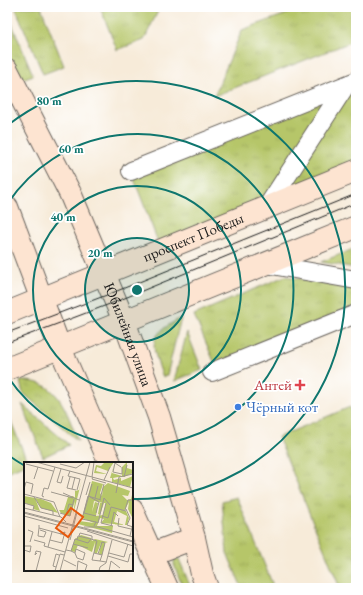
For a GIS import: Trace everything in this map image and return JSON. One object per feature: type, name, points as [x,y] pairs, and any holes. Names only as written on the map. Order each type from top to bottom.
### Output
[{"type":"street","name":"Юбилейная улица","points":[[7,70],[70,193],[124,321],[159,417],[207,588]]},
{"type":"street","points":[[131,171],[351,83]]},
{"type":"street","points":[[267,207],[351,83]]},
{"type":"street","name":"проспект Победы","points":[[7,313],[356,170]]},
{"type":"street","points":[[7,207],[60,348],[110,462]]},
{"type":"street","points":[[7,369],[356,227]]},
{"type":"street","points":[[266,264],[356,280]]},
{"type":"street","points":[[212,372],[356,314]]},
{"type":"street","points":[[133,512],[167,588]]},
{"type":"street","points":[[152,554],[194,538]]},
{"type":"green space","points":[[15,7],[41,7],[64,66],[43,74]]},
{"type":"green space","points":[[100,7],[160,7],[144,40],[117,50]]},
{"type":"green space","points":[[293,7],[356,7],[356,40],[214,96],[242,30],[289,13]]},
{"type":"green space","points":[[7,12],[33,75],[20,80],[7,56]]},
{"type":"green space","points":[[356,81],[356,171],[161,250],[131,171]]},
{"type":"green space","points":[[356,248],[356,268],[321,262]]},
{"type":"green space","points":[[285,276],[356,289],[356,306],[215,364],[194,315]]},
{"type":"green space","points":[[181,318],[167,375],[163,378],[154,349],[154,342],[161,330]]},
{"type":"green space","points":[[187,332],[202,370],[174,381]]},
{"type":"green space","points":[[20,381],[44,385],[52,391],[65,408],[78,441],[23,393]]},
{"type":"green space","points":[[22,404],[69,445],[43,457]]},
{"type":"green space","points":[[350,407],[356,424],[356,588],[340,588],[278,437]]},
{"type":"green space","points":[[7,412],[28,462],[24,462],[24,464],[7,472]]},
{"type":"green space","points":[[237,497],[274,588],[242,588],[227,553],[222,501]]},
{"type":"green space","points":[[174,558],[179,559],[191,588],[183,588],[174,565]]},
{"type":"tram line","points":[[7,333],[112,293],[356,194]]},
{"type":"tram line","points":[[7,343],[115,302],[356,203]]},
{"type":"place","name":"Антей","points":[[300,385]]},
{"type":"place","name":"Чёрный кот","points":[[238,407]]}]
